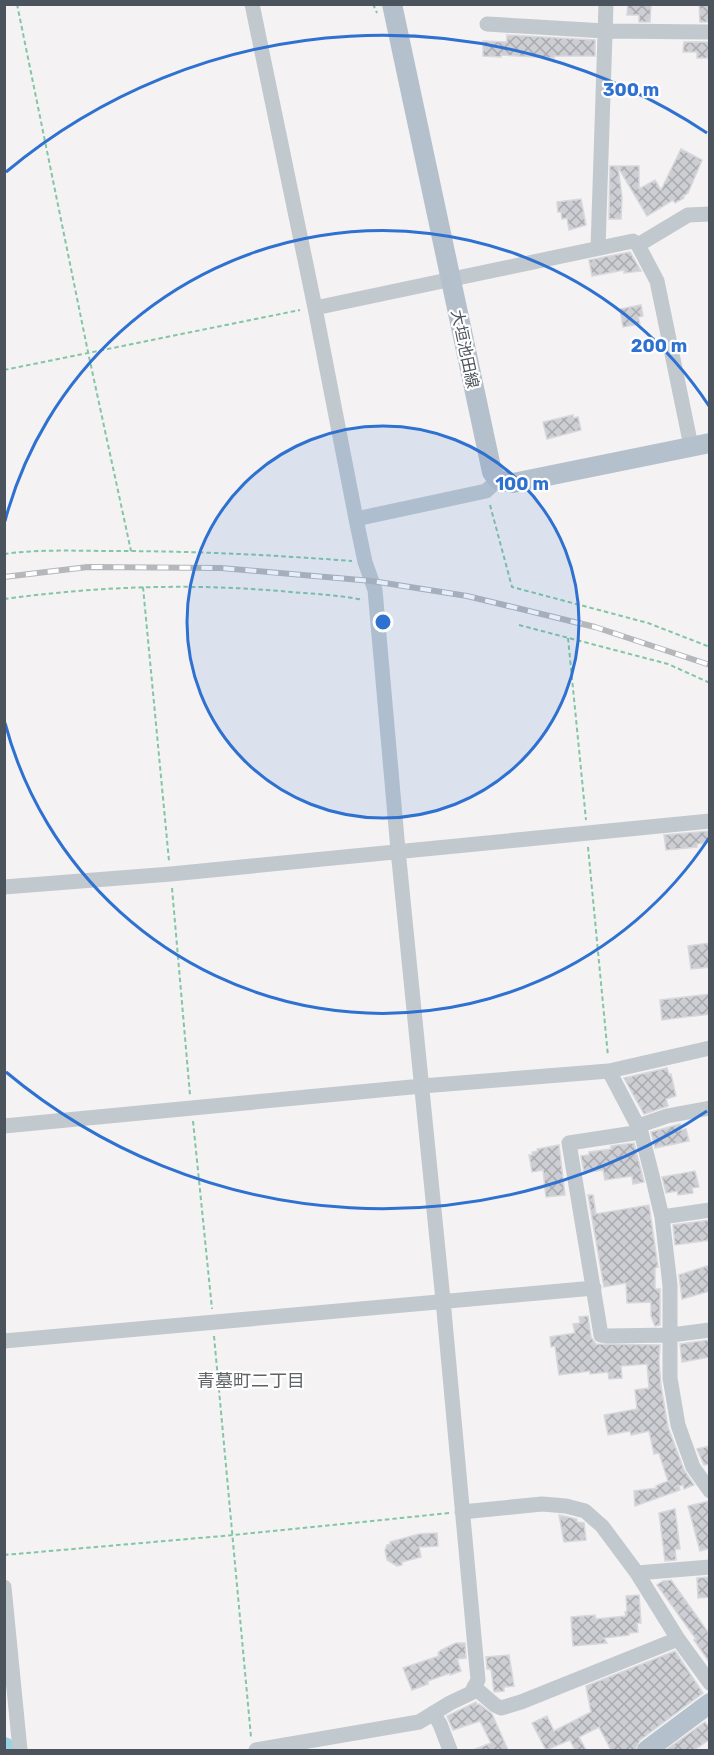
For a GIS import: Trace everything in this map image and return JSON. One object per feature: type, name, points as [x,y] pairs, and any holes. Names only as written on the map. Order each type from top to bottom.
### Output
[{"type":"main road","name":"大垣池田線","points":[[392,4],[492,472],[492,485]]},
{"type":"main road","points":[[492,485],[513,483],[700,444]]},
{"type":"main road","points":[[647,1750],[710,1703]]},
{"type":"street","points":[[252,4],[365,562],[375,590],[478,1680],[471,1693],[419,1722],[254,1744]]},
{"type":"street","points":[[598,248],[606,4]]},
{"type":"street","points":[[488,24],[605,31],[710,32]]},
{"type":"street","points":[[638,245],[688,215],[710,214]]},
{"type":"street","points":[[315,308],[633,241],[638,245],[657,281],[700,444]]},
{"type":"street","points":[[356,519],[492,485]]},
{"type":"street","points":[[4,887],[171,874],[710,821]]},
{"type":"street","points":[[4,1126],[422,1086],[609,1071],[710,1048]]},
{"type":"street","points":[[609,1071],[640,1129],[662,1217],[670,1285],[670,1378],[678,1425],[693,1467],[710,1491]]},
{"type":"street","points":[[710,1108],[667,1116],[640,1129],[569,1143],[601,1335],[671,1335],[710,1330]]},
{"type":"street","points":[[662,1217],[710,1210]]},
{"type":"street","points":[[4,1341],[594,1288]]},
{"type":"street","points":[[462,1512],[542,1504],[566,1506],[585,1512],[602,1526],[637,1573],[678,1639],[710,1683]]},
{"type":"street","points":[[637,1573],[710,1567]]},
{"type":"street","points":[[4,1587],[20,1750]]},
{"type":"street","points":[[474,1687],[501,1708],[678,1639]]},
{"type":"street","points":[[433,1713],[450,1750]]},
{"type":"path","points":[[17,4],[131,551]]},
{"type":"path","points":[[4,370],[315,308]]},
{"type":"path","points":[[492,485],[512,587],[648,623],[710,647]]},
{"type":"path","points":[[4,555],[32,551],[245,553],[365,562]]},
{"type":"path","points":[[143,587],[254,1744]]},
{"type":"path","points":[[4,599],[67,590],[240,587],[356,598],[376,603]]},
{"type":"path","points":[[519,625],[668,664],[710,683]]},
{"type":"path","points":[[568,638],[609,1071]]},
{"type":"path","points":[[4,1555],[462,1512]]},
{"type":"building","points":[[628,4],[651,4],[650,22],[639,22],[639,15],[627,15]]},
{"type":"building","points":[[699,4],[710,4],[710,22],[700,22]]},
{"type":"building","points":[[507,35],[595,40],[595,56],[554,56],[554,58],[483,56],[483,41],[507,42]]},
{"type":"building","points":[[684,42],[710,42],[710,58],[697,58],[697,52],[683,52]]},
{"type":"building","points":[[681,149],[702,160],[684,198],[675,203],[673,200],[647,216],[618,167],[622,197],[621,219],[609,219],[610,166],[639,166],[639,189],[655,180],[661,190]]},
{"type":"building","points":[[581,199],[586,225],[569,230],[567,218],[562,219],[561,212],[558,212],[557,202]]},
{"type":"building","points":[[630,252],[641,271],[624,273],[624,270],[592,276],[589,260]]},
{"type":"building","points":[[641,305],[643,316],[638,317],[640,324],[623,327],[620,309]]},
{"type":"building","points":[[573,415],[573,418],[578,417],[581,430],[547,439],[543,422]]},
{"type":"building","points":[[710,831],[710,842],[697,844],[697,847],[666,850],[664,835]]},
{"type":"building","points":[[710,943],[710,967],[691,969],[688,946]]},
{"type":"building","points":[[710,994],[710,1014],[662,1020],[660,1000]]},
{"type":"building","points":[[667,1068],[669,1075],[671,1074],[676,1096],[666,1099],[668,1106],[644,1114],[624,1078]]},
{"type":"building","points":[[680,1124],[681,1130],[686,1129],[689,1141],[655,1148],[651,1132]]},
{"type":"building","points":[[634,1143],[644,1182],[633,1184],[632,1176],[605,1180],[603,1170],[584,1173],[581,1156],[589,1155],[589,1152],[611,1149],[611,1146]]},
{"type":"building","points":[[559,1145],[565,1195],[546,1197],[543,1170],[532,1172],[529,1155],[533,1155],[532,1152],[538,1151],[537,1149]]},
{"type":"building","points":[[695,1171],[699,1187],[692,1188],[693,1193],[678,1195],[677,1191],[666,1193],[662,1177]]},
{"type":"building","points":[[588,1195],[593,1195],[596,1214],[649,1205],[658,1267],[655,1268],[655,1289],[660,1289],[660,1325],[655,1326],[651,1316],[651,1302],[627,1303],[626,1283],[604,1287]]},
{"type":"building","points":[[710,1220],[710,1240],[675,1245],[673,1225]]},
{"type":"building","points":[[710,1265],[710,1291],[682,1299],[679,1275]]},
{"type":"building","points":[[588,1316],[591,1337],[596,1344],[660,1345],[661,1386],[668,1427],[684,1470],[694,1485],[684,1489],[683,1485],[674,1487],[679,1486],[680,1490],[635,1506],[634,1491],[657,1488],[656,1486],[668,1481],[659,1453],[654,1454],[649,1431],[631,1435],[630,1431],[608,1435],[604,1415],[637,1409],[635,1390],[649,1388],[647,1364],[621,1366],[622,1378],[609,1379],[608,1372],[590,1374],[590,1371],[559,1375],[555,1346],[551,1347],[550,1337],[575,1333],[573,1324],[580,1323],[579,1317]]},
{"type":"building","points":[[709,1340],[710,1357],[682,1362],[680,1344]]},
{"type":"building","points":[[710,1446],[710,1464],[704,1465],[697,1449]]},
{"type":"building","points":[[710,1501],[710,1548],[700,1551],[688,1506]]},
{"type":"building","points":[[675,1509],[680,1549],[675,1549],[676,1560],[665,1561],[659,1513]]},
{"type":"building","points":[[559,1515],[584,1523],[586,1540],[564,1542]]},
{"type":"building","points":[[437,1533],[438,1546],[419,1547],[421,1557],[402,1562],[402,1565],[397,1566],[387,1560],[385,1550],[387,1545],[391,1544],[390,1542],[419,1534]]},
{"type":"building","points":[[710,1577],[710,1597],[698,1598],[697,1578]]},
{"type":"building","points":[[671,1580],[710,1635],[710,1663],[694,1640],[696,1639],[657,1585]]},
{"type":"building","points":[[639,1595],[641,1623],[637,1623],[638,1632],[604,1638],[607,1643],[573,1646],[571,1617],[595,1615],[596,1619],[626,1616],[626,1596]]},
{"type":"building","points":[[456,1643],[465,1643],[466,1658],[457,1659],[461,1671],[428,1681],[428,1684],[412,1690],[403,1668],[439,1656],[438,1653],[441,1650]]},
{"type":"building","points":[[675,1651],[703,1693],[640,1740],[635,1750],[611,1750],[599,1727],[579,1737],[586,1750],[575,1750],[570,1740],[546,1750],[532,1723],[547,1716],[554,1731],[591,1712],[586,1686]]},
{"type":"building","points":[[509,1655],[514,1686],[504,1687],[504,1691],[494,1692],[491,1669],[487,1669],[486,1657]]},
{"type":"building","points":[[476,1702],[492,1714],[508,1750],[473,1750],[491,1743],[480,1721],[453,1730],[447,1716]]},
{"type":"building","points":[[705,1722],[710,1728],[710,1739],[694,1750],[666,1750]]},
{"type":"railway","points":[[4,577],[88,567],[221,568],[372,581],[467,596],[595,627],[710,665]]},
{"type":"district","name":"青墓町二丁目","points":[[251,1381]]}]
